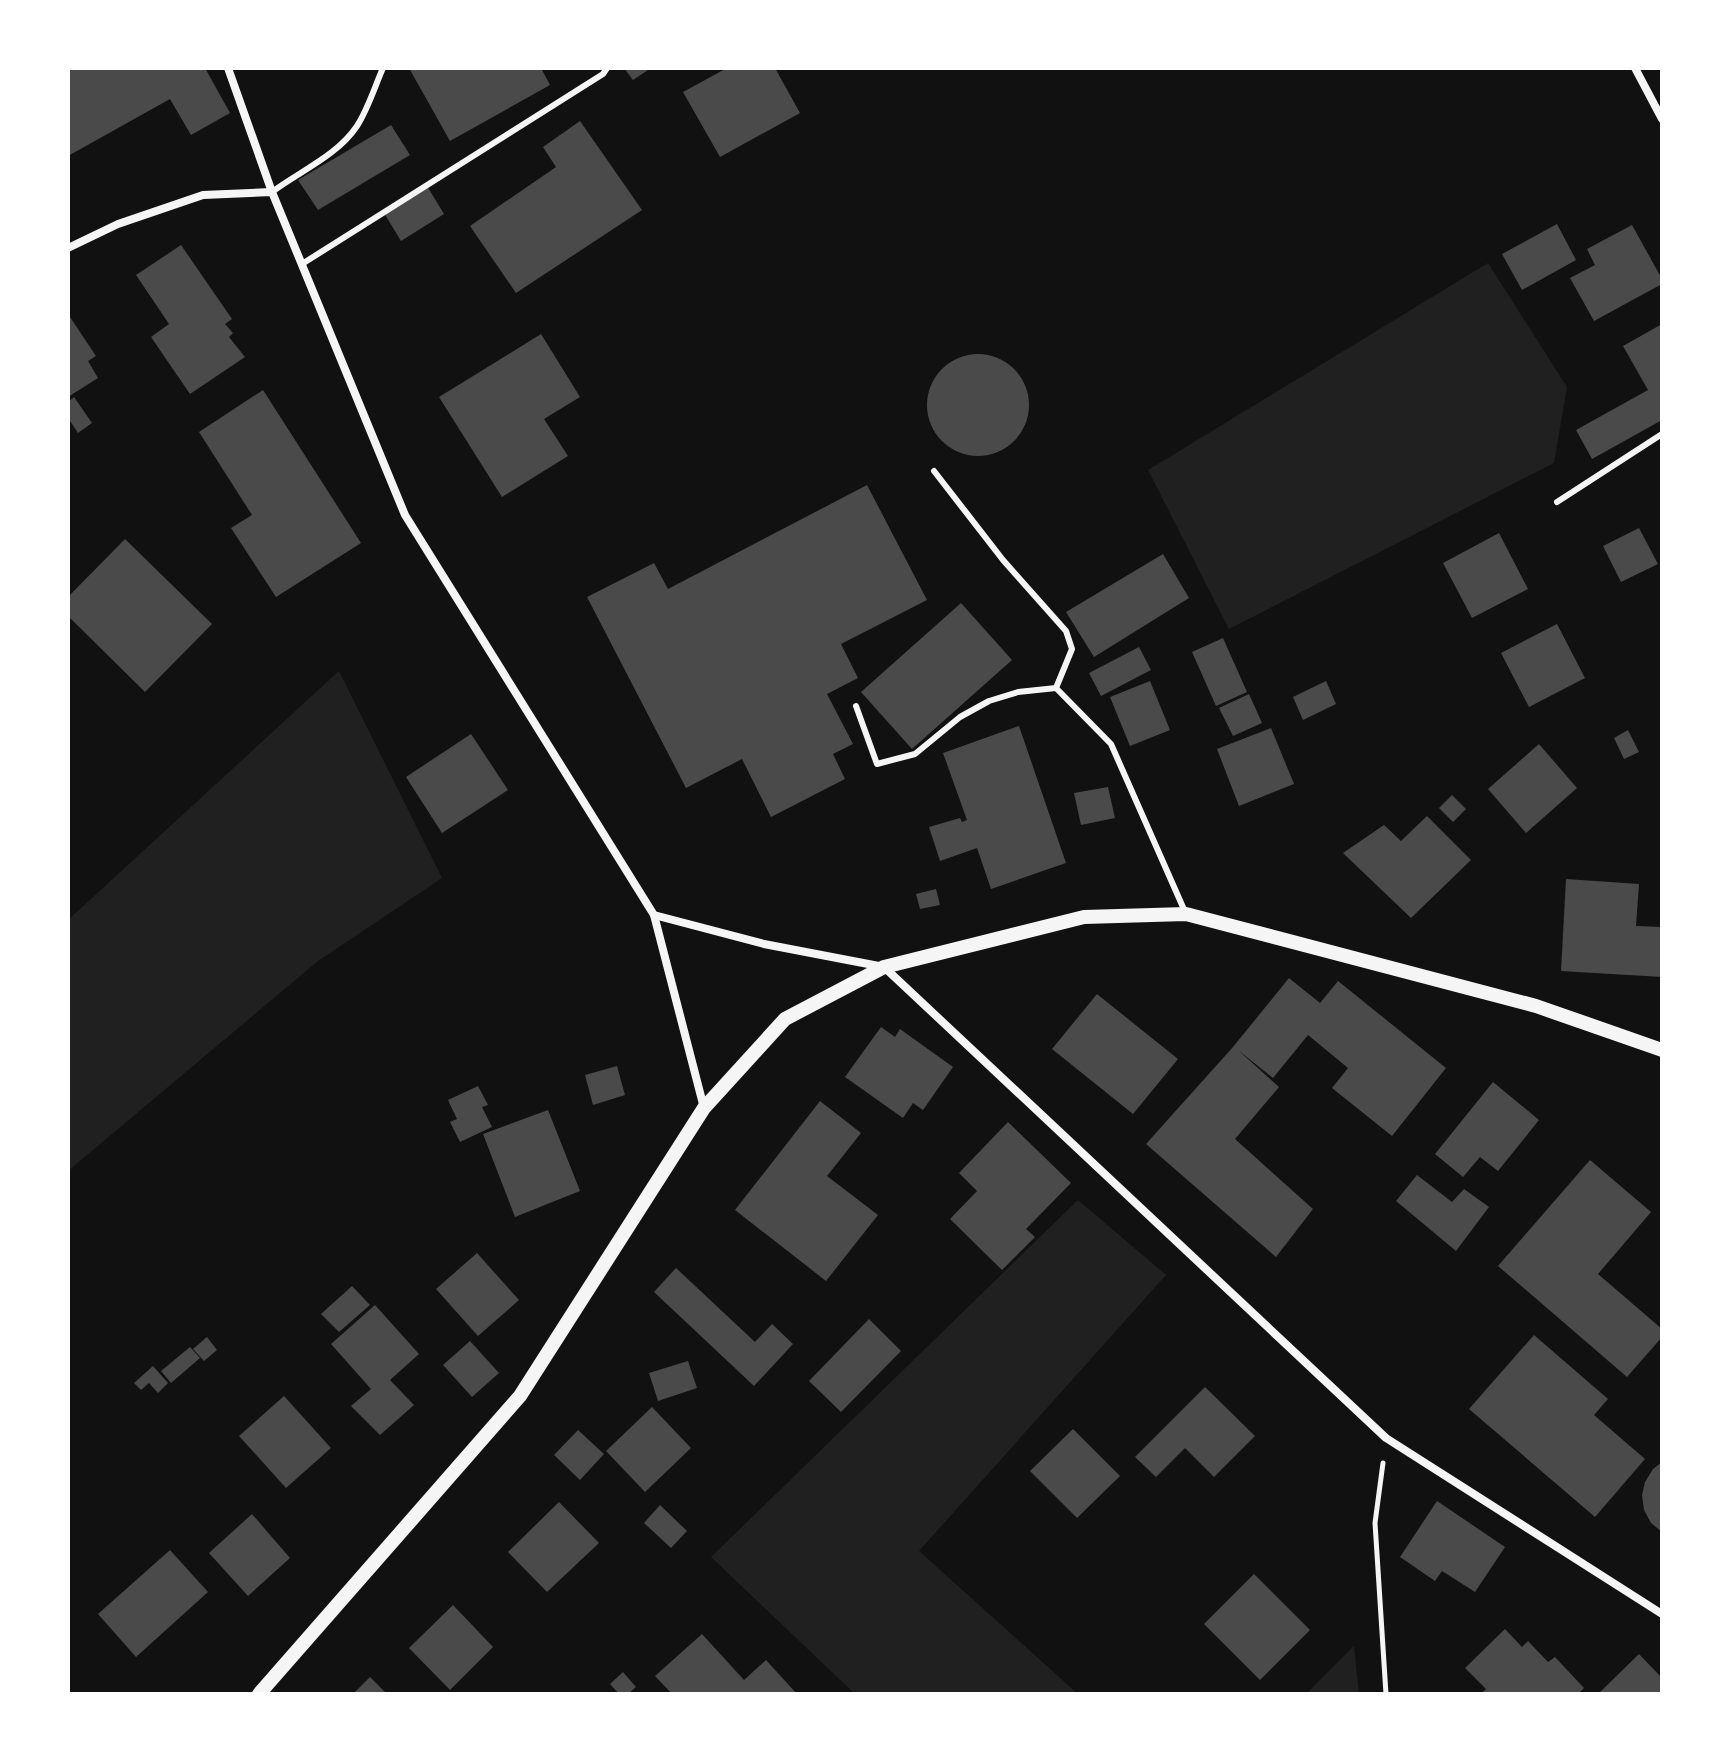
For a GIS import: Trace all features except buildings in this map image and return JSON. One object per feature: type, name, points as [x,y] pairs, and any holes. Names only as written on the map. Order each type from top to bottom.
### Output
[{"type":"street","points":[[228,68],[272,192],[405,515],[654,915],[704,1108]]},
{"type":"street","points":[[1635,68],[1662,119]]},
{"type":"street","points":[[68,248],[118,224],[203,195],[272,192]]},
{"type":"street","points":[[259,1694],[520,1396],[704,1108],[785,1019],[884,967],[1084,917],[1186,914],[1536,1006],[1662,1050]]},
{"type":"street","points":[[654,915],[764,944],[884,967],[1386,1438],[1662,1614]]},
{"type":"lane","points":[[272,192],[300,171],[320,161],[357,126],[383,68]]},
{"type":"lane","points":[[302,264],[603,74],[607,68]]},
{"type":"lane","points":[[1557,502],[1662,434]]},
{"type":"lane","points":[[934,471],[1003,560],[1066,631],[1072,649],[1056,688]]},
{"type":"lane","points":[[856,706],[877,764],[915,754],[960,717],[989,701],[1018,692],[1056,688]]},
{"type":"lane","points":[[1056,688],[1111,744],[1186,914]]},
{"type":"path","points":[[1386,1438],[1375,1523],[1386,1694]]},
{"type":"shaded area","points":[[1488,263],[1567,387],[1554,463],[1229,629],[1148,470]]},
{"type":"shaded area","points":[[339,671],[442,878],[318,961],[68,1171],[68,920]]},
{"type":"shaded area","points":[[1078,1200],[1166,1275],[919,1551],[1078,1694],[855,1694],[711,1557]]},
{"type":"shaded area","points":[[1354,1646],[1359,1694],[1306,1694]]}]
